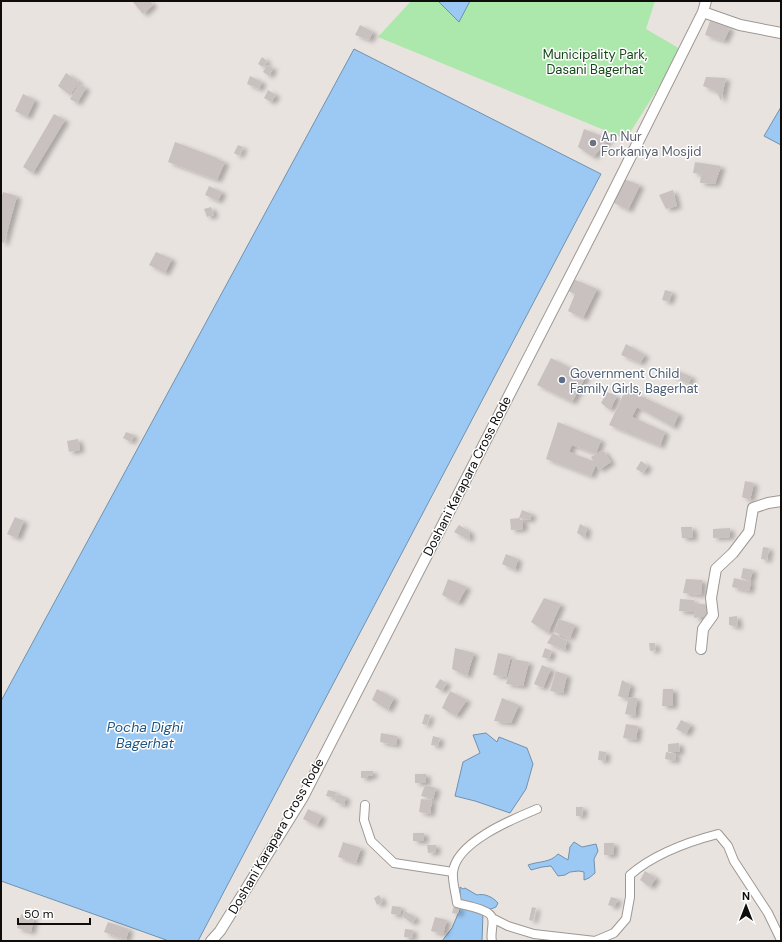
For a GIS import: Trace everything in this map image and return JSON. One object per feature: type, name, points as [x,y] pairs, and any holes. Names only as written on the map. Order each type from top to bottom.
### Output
[{"type":"street","name":"Doshani Karapara Cross Rode","points":[[211,941],[220,931],[303,797],[602,214],[703,12],[706,1]]},
{"type":"street","points":[[703,12],[740,25],[781,33]]},
{"type":"street","points":[[701,649],[703,629],[713,615],[711,598],[716,569],[733,553],[749,532],[753,508],[781,500]]},
{"type":"street","points":[[365,805],[364,820],[371,841],[394,863],[453,872]]},
{"type":"street","points":[[537,809],[490,831],[476,840],[458,857],[453,872],[457,903],[483,910],[490,914],[492,918],[508,926],[534,934],[594,941],[614,933],[626,919],[630,897],[630,876],[643,864],[690,841],[718,834],[728,846],[734,861],[768,913],[781,940]]},
{"type":"street","points":[[492,918],[492,941]]},
{"type":"green space","name":"Municipality Park, Dasani Bagerhat","points":[[411,1],[655,1],[646,29],[682,50],[626,139],[378,37]]},
{"type":"water","points":[[438,1],[470,1],[459,22]]},
{"type":"water","name":"Pocha Dighi Bagerhat","points":[[354,49],[601,174],[198,941],[169,941],[1,881],[1,701]]},
{"type":"water","points":[[781,107],[781,145],[764,136]]},
{"type":"water","points":[[486,733],[497,742],[499,737],[527,748],[533,764],[526,789],[510,813],[455,796],[463,762],[480,753],[473,735]]},
{"type":"water","points":[[574,842],[582,847],[596,844],[598,851],[594,859],[595,873],[589,878],[584,880],[584,872],[570,872],[565,875],[558,876],[551,866],[531,870],[528,865],[551,859],[558,854],[568,860],[570,847]]},
{"type":"water","points":[[460,887],[463,889],[465,888],[477,895],[488,896],[498,903],[496,907],[491,909],[463,903],[460,900]]},
{"type":"water","points":[[461,907],[483,913],[482,941],[442,941],[452,928]]},
{"type":"building","points":[[132,1],[150,1],[153,5],[143,14]]},
{"type":"building","points":[[710,21],[730,28],[724,41],[705,35]]},
{"type":"building","points":[[360,25],[373,32],[369,40],[355,35]]},
{"type":"building","points":[[262,57],[267,61],[263,67],[258,64]]},
{"type":"building","points":[[267,65],[273,68],[269,76],[263,72]]},
{"type":"building","points":[[66,73],[79,82],[70,95],[58,86]]},
{"type":"building","points":[[250,76],[262,82],[259,89],[247,84]]},
{"type":"building","points":[[706,77],[726,78],[721,101],[717,92],[703,86]]},
{"type":"building","points":[[79,84],[86,88],[77,103],[70,99]]},
{"type":"building","points":[[268,90],[276,95],[271,102],[264,98]]},
{"type":"building","points":[[23,94],[35,100],[27,117],[15,111]]},
{"type":"building","points":[[54,114],[65,120],[33,173],[23,167]]},
{"type":"building","name":"An Nur Forkaniya Mosjid","points":[[584,129],[609,139],[593,157],[578,147]]},
{"type":"building","points":[[175,142],[225,162],[217,180],[168,162]]},
{"type":"building","points":[[238,145],[243,147],[239,156],[234,153]]},
{"type":"building","points":[[695,162],[721,166],[715,184],[700,183],[701,174],[693,173]]},
{"type":"building","points":[[624,179],[640,185],[628,210],[614,203]]},
{"type":"building","points":[[209,186],[222,192],[218,201],[205,195]]},
{"type":"building","points":[[673,190],[677,206],[666,209],[659,195]]},
{"type":"building","points":[[3,192],[17,196],[4,243],[1,242],[1,199]]},
{"type":"building","points":[[211,207],[214,215],[207,217],[204,209]]},
{"type":"building","points":[[156,252],[172,259],[165,273],[149,265]]},
{"type":"building","points":[[573,279],[597,289],[583,318],[568,311],[575,294],[568,291]]},
{"type":"building","points":[[665,290],[672,292],[669,302],[662,300]]},
{"type":"building","points":[[626,344],[645,355],[640,363],[621,355]]},
{"type":"building","name":"Government Child Family Girls, Bagerhat","points":[[551,358],[586,376],[572,402],[537,385]]},
{"type":"building","points":[[673,369],[692,377],[688,384],[671,375]]},
{"type":"building","points":[[626,389],[679,414],[673,427],[637,407],[632,417],[665,432],[660,446],[609,425]]},
{"type":"building","points":[[607,392],[617,396],[610,410],[601,403]]},
{"type":"building","points":[[558,422],[601,440],[596,454],[572,445],[569,452],[593,461],[591,457],[603,450],[611,462],[599,470],[596,465],[591,476],[546,459]]},
{"type":"building","points":[[126,432],[134,435],[131,442],[123,438]]},
{"type":"building","points":[[78,439],[80,450],[69,452],[67,441]]},
{"type":"building","points":[[641,461],[648,466],[643,473],[636,469]]},
{"type":"building","points":[[745,481],[754,483],[750,500],[742,497]]},
{"type":"building","points":[[522,510],[532,514],[530,520],[519,518]]},
{"type":"building","points":[[15,517],[24,521],[17,538],[7,534]]},
{"type":"building","points":[[520,518],[520,520],[523,520],[523,529],[511,530],[510,519]]},
{"type":"building","points":[[580,524],[587,528],[585,538],[577,533]]},
{"type":"building","points":[[459,525],[470,532],[469,540],[454,532]]},
{"type":"building","points":[[681,527],[692,527],[693,538],[682,538]]},
{"type":"building","points":[[730,528],[730,537],[713,538],[713,529]]},
{"type":"building","points":[[763,547],[769,548],[767,560],[761,559]]},
{"type":"building","points":[[506,554],[518,559],[515,570],[502,564]]},
{"type":"building","points":[[743,568],[753,570],[750,581],[741,578]]},
{"type":"building","points":[[734,578],[751,582],[749,591],[732,587]]},
{"type":"building","points":[[448,579],[467,587],[458,603],[442,595]]},
{"type":"building","points":[[686,579],[702,580],[701,595],[683,593]]},
{"type":"building","points":[[544,598],[561,604],[548,633],[531,622]]},
{"type":"building","points":[[680,599],[694,600],[693,612],[679,611]]},
{"type":"building","points":[[695,603],[709,605],[708,616],[694,618]]},
{"type":"building","points":[[737,616],[738,627],[729,625],[729,617]]},
{"type":"building","points":[[559,619],[575,625],[570,638],[554,632]]},
{"type":"building","points":[[553,633],[567,641],[565,650],[547,643]]},
{"type":"building","points":[[649,643],[655,643],[656,650],[650,651]]},
{"type":"building","points":[[455,648],[474,653],[467,676],[452,669]]},
{"type":"building","points":[[545,648],[552,651],[549,659],[542,657]]},
{"type":"building","points":[[498,653],[511,656],[506,677],[493,675]]},
{"type":"building","points":[[513,659],[529,662],[523,686],[506,684]]},
{"type":"building","points":[[542,665],[551,669],[543,688],[534,684]]},
{"type":"building","points":[[556,671],[567,675],[563,693],[550,691]]},
{"type":"building","points":[[440,679],[447,683],[442,691],[435,687]]},
{"type":"building","points":[[622,680],[631,685],[627,699],[618,696]]},
{"type":"building","points":[[377,689],[394,698],[388,710],[372,700]]},
{"type":"building","points":[[663,689],[673,689],[673,706],[662,706]]},
{"type":"building","points":[[450,691],[467,700],[456,716],[442,708]]},
{"type":"building","points":[[629,697],[637,698],[635,716],[625,714]]},
{"type":"building","points":[[502,698],[519,705],[511,723],[494,721]]},
{"type":"building","points":[[425,714],[430,715],[427,725],[422,724]]},
{"type":"building","points":[[681,720],[691,725],[686,734],[676,729]]},
{"type":"building","points":[[626,724],[638,726],[636,740],[623,738]]},
{"type":"building","points":[[381,733],[397,736],[396,745],[380,742]]},
{"type":"building","points":[[433,736],[440,738],[438,746],[431,745]]},
{"type":"building","points":[[679,743],[680,752],[668,752],[668,744]]},
{"type":"building","points":[[599,751],[606,752],[605,761],[598,760]]},
{"type":"building","points":[[666,752],[676,754],[675,761],[665,759]]},
{"type":"building","points":[[361,771],[373,771],[373,776],[361,778]]},
{"type":"building","points":[[415,774],[426,774],[426,783],[415,783]]},
{"type":"building","points":[[425,785],[436,788],[433,799],[421,796]]},
{"type":"building","points":[[328,790],[336,792],[335,798],[326,796]]},
{"type":"building","points":[[337,794],[346,797],[344,805],[335,802]]},
{"type":"building","points":[[421,799],[432,800],[430,814],[419,812]]},
{"type":"building","points":[[576,807],[583,807],[582,816],[576,816]]},
{"type":"building","points":[[308,809],[322,816],[317,826],[303,819]]},
{"type":"building","points":[[413,833],[424,833],[424,841],[413,841]]},
{"type":"building","points":[[343,842],[361,848],[356,863],[338,857]]},
{"type":"building","points":[[604,843],[614,843],[613,855],[604,855]]},
{"type":"building","points":[[427,845],[436,845],[436,852],[428,853]]},
{"type":"building","points":[[645,871],[656,878],[650,887],[640,880]]},
{"type":"building","points":[[379,895],[383,902],[377,905],[374,898]]},
{"type":"building","points":[[611,897],[618,899],[614,907],[608,905]]},
{"type":"building","points":[[392,906],[401,907],[400,915],[391,914]]},
{"type":"building","points":[[454,906],[460,908],[458,914],[452,913]]},
{"type":"building","points":[[532,907],[536,908],[533,921],[529,920]]},
{"type":"building","points":[[405,911],[416,918],[412,923],[402,916]]},
{"type":"building","points":[[21,914],[34,918],[31,932],[17,928]]},
{"type":"building","points":[[435,917],[447,920],[443,934],[431,931]]},
{"type":"building","points":[[108,922],[129,929],[126,940],[104,932]]},
{"type":"building","points":[[405,929],[413,930],[412,938],[404,937]]},
{"type":"place","name":"An Nur Forkaniya Mosjid","points":[[593,143]]},
{"type":"place","name":"Government Child Family Girls, Bagerhat","points":[[562,380]]}]
